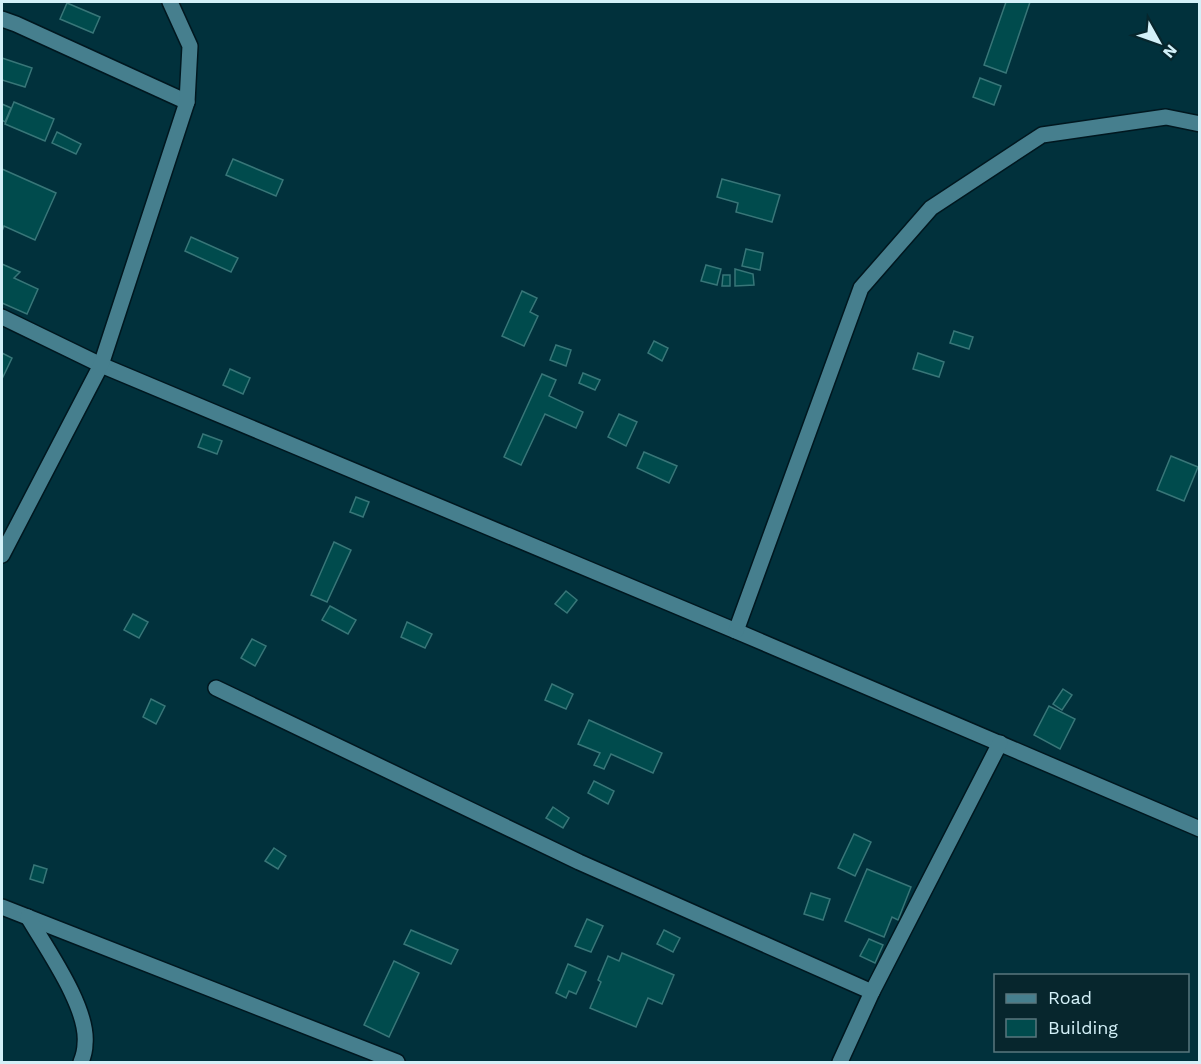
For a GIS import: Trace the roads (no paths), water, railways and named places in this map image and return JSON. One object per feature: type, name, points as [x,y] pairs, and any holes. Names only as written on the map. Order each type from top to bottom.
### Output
[{"type":"street","points":[[2,555],[101,364],[187,102],[190,46],[170,2]]},
{"type":"street","points":[[2,19],[187,102]]},
{"type":"street","points":[[736,631],[861,288],[931,208],[1042,135],[1166,117],[1200,124]]},
{"type":"street","points":[[2,317],[101,364],[1200,829]]},
{"type":"street","points":[[216,687],[579,862],[872,992]]},
{"type":"street","points":[[840,1062],[872,992],[1000,743]]},
{"type":"street","points":[[2,907],[392,1062]]},
{"type":"street","points":[[28,917],[68,984],[81,1017],[86,1042],[81,1062]]}]
